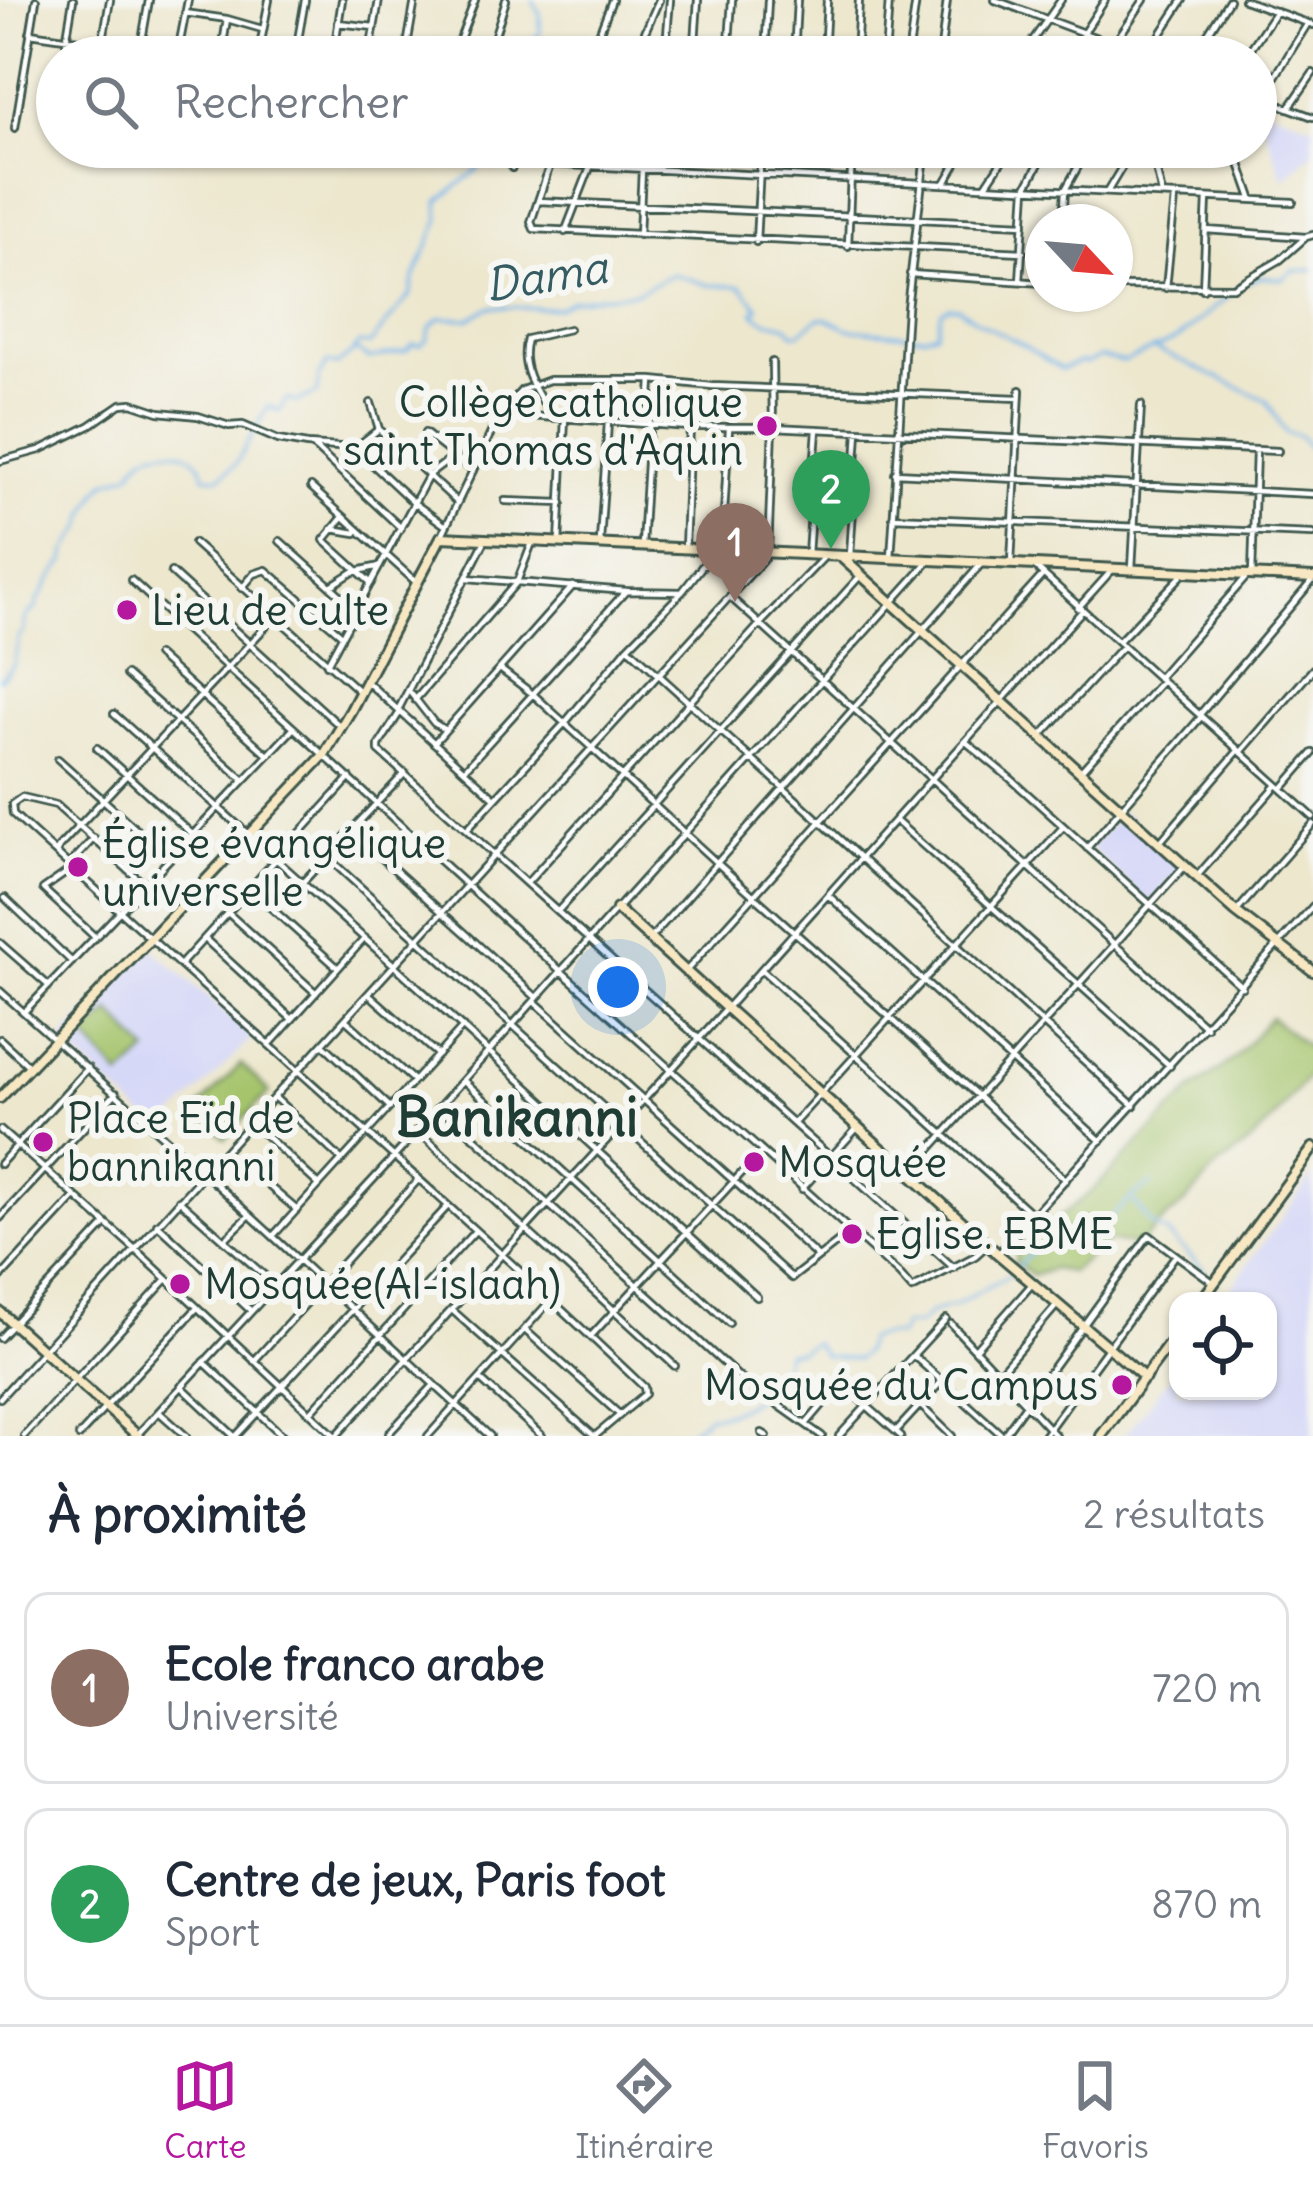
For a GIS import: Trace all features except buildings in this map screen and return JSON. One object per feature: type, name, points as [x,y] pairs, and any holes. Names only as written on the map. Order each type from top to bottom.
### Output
[{"type":"street","points":[[15,128],[36,0]]},
{"type":"street","points":[[67,36],[73,0]]},
{"type":"street","points":[[103,36],[110,0]]},
{"type":"street","points":[[143,36],[149,0]]},
{"type":"street","points":[[181,36],[188,0]]},
{"type":"street","points":[[261,36],[269,0]]},
{"type":"street","points":[[299,36],[305,0]]},
{"type":"street","points":[[336,36],[341,0]]},
{"type":"street","points":[[372,36],[379,0]]},
{"type":"street","points":[[409,36],[415,0]]},
{"type":"street","points":[[461,36],[475,0]]},
{"type":"street","points":[[495,36],[506,0]]},
{"type":"street","points":[[598,36],[612,0]]},
{"type":"street","points":[[643,36],[658,0]]},
{"type":"street","points":[[667,36],[670,0]]},
{"type":"street","points":[[695,36],[698,0]]},
{"type":"street","points":[[729,36],[732,0]]},
{"type":"street","points":[[766,36],[768,0]]},
{"type":"street","points":[[795,36],[797,0]]},
{"type":"street","points":[[825,36],[827,0]]},
{"type":"street","points":[[857,36],[859,0]]},
{"type":"street","points":[[887,36],[890,0]]},
{"type":"street","points":[[911,36],[916,0]]},
{"type":"street","points":[[943,36],[947,0]]},
{"type":"street","points":[[994,0],[1089,36]]},
{"type":"street","points":[[1016,9],[1022,0]]},
{"type":"street","points":[[1036,36],[1060,0]]},
{"type":"street","points":[[1083,34],[1105,0]]},
{"type":"street","points":[[1119,36],[1144,0]]},
{"type":"street","points":[[1160,36],[1183,0]]},
{"type":"street","points":[[1206,36],[1229,0]]},
{"type":"street","points":[[1244,0],[1310,24],[1277,71]]},
{"type":"street","points":[[1259,36],[1276,11]]},
{"type":"street","points":[[185,13],[262,29]]},
{"type":"street","points":[[224,36],[227,20]]},
{"type":"street","points":[[338,23],[374,27]]},
{"type":"street","points":[[30,33],[48,36]]},
{"type":"street","points":[[1289,108],[1313,73]]},
{"type":"street","points":[[1277,104],[1313,117]]},
{"type":"street","points":[[548,168],[531,227],[1023,253]]},
{"type":"street","points":[[565,232],[589,168]]},
{"type":"street","points":[[625,168],[1293,202]]},
{"type":"street","points":[[756,242],[760,168]]},
{"type":"street","points":[[848,246],[851,168]]},
{"type":"street","points":[[891,558],[900,394],[923,168]]},
{"type":"street","points":[[945,183],[954,168]]},
{"type":"street","points":[[986,185],[997,168]]},
{"type":"street","points":[[1020,280],[1026,188],[1037,168]]},
{"type":"street","points":[[1064,204],[1065,190],[1077,168]]},
{"type":"street","points":[[1107,192],[1121,168]]},
{"type":"street","points":[[1155,168],[1162,195]]},
{"type":"street","points":[[1241,168],[1252,200]]},
{"type":"street","points":[[639,236],[642,169]]},
{"type":"street","points":[[1166,288],[1175,196]]},
{"type":"street","points":[[1203,289],[1207,197]]},
{"type":"street","points":[[538,201],[1024,224]]},
{"type":"street","points":[[1205,230],[1310,236]]},
{"type":"street","points":[[1133,287],[1233,287],[1310,236]]},
{"type":"street","points":[[910,274],[1025,281]]},
{"type":"street","points":[[552,417],[531,386],[524,342],[535,335],[569,329]]},
{"type":"street","points":[[0,1398],[768,552],[772,362]]},
{"type":"street","points":[[2,1091],[323,755],[441,537],[500,414],[531,386],[567,379],[652,380],[900,394],[1020,394],[1011,563]]},
{"type":"street","points":[[642,546],[652,380]]},
{"type":"street","points":[[0,461],[40,451],[132,403],[229,426],[243,425],[270,437],[312,446],[355,448],[446,526]]},
{"type":"street","points":[[371,404],[379,429],[458,502]]},
{"type":"street","points":[[1132,569],[1141,405]]},
{"type":"street","points":[[500,414],[690,427],[1277,451]]},
{"type":"street","points":[[559,544],[565,418]]},
{"type":"street","points":[[600,545],[608,422]]},
{"type":"street","points":[[685,549],[690,427]]},
{"type":"street","points":[[467,829],[719,549],[729,428]]},
{"type":"street","points":[[355,448],[379,429]]},
{"type":"street","points":[[808,554],[817,429]]},
{"type":"street","points":[[858,431],[845,556],[1236,912],[1313,971]]},
{"type":"street","points":[[425,433],[473,471]]},
{"type":"street","points":[[312,446],[400,529]]},
{"type":"street","points":[[1080,772],[1250,575],[1256,450]]},
{"type":"street","points":[[327,664],[429,476],[453,457]]},
{"type":"street","points":[[896,473],[1313,494]]},
{"type":"street","points":[[311,487],[417,583]]},
{"type":"street","points":[[505,501],[562,503]]},
{"type":"street","points":[[343,517],[324,541],[371,583]]},
{"type":"street","points":[[893,517],[1313,534]]},
{"type":"street","points":[[332,530],[361,533]]},
{"type":"street","points":[[441,537],[1313,579]]},
{"type":"street","points":[[487,538],[378,748],[954,1268]]},
{"type":"street","points":[[280,541],[356,610]]},
{"type":"street","points":[[194,543],[360,692]]},
{"type":"street","points":[[415,700],[517,582],[532,543]]},
{"type":"street","points":[[527,883],[827,554]]},
{"type":"street","points":[[0,1312],[137,1436],[418,1131],[930,560]]},
{"type":"street","points":[[650,938],[982,562]]},
{"type":"street","points":[[1032,564],[1313,821],[1236,912]]},
{"type":"street","points":[[331,586],[358,571],[380,566]]},
{"type":"street","points":[[0,1130],[335,1436],[1003,702],[1113,569]]},
{"type":"street","points":[[242,588],[254,574],[266,570],[343,635]]},
{"type":"street","points":[[171,572],[341,727]]},
{"type":"street","points":[[1041,736],[1185,572]]},
{"type":"street","points":[[558,911],[861,574]]},
{"type":"street","points":[[686,971],[1042,576]]},
{"type":"street","points":[[466,578],[682,592]]},
{"type":"street","points":[[1087,848],[1313,579]]},
{"type":"street","points":[[131,580],[912,1289],[988,1245]]},
{"type":"street","points":[[434,743],[572,586]]},
{"type":"street","points":[[464,770],[626,591]]},
{"type":"street","points":[[730,597],[1206,1027]]},
{"type":"street","points":[[56,853],[274,618]]},
{"type":"street","points":[[628,647],[1134,1106]]},
{"type":"street","points":[[157,655],[268,755]]},
{"type":"street","points":[[500,669],[1066,1180]]},
{"type":"street","points":[[1159,843],[1313,669]]},
{"type":"street","points":[[126,675],[244,780]]},
{"type":"street","points":[[366,681],[494,798]]},
{"type":"street","points":[[409,691],[445,730]]},
{"type":"street","points":[[114,714],[757,1297]]},
{"type":"street","points":[[24,1012],[294,728]]},
{"type":"street","points":[[966,742],[1242,988]]},
{"type":"street","points":[[97,748],[192,834]]},
{"type":"street","points":[[1197,877],[1313,753]]},
{"type":"street","points":[[58,759],[168,858]]},
{"type":"street","points":[[302,882],[405,773]]},
{"type":"street","points":[[181,964],[350,778]]},
{"type":"street","points":[[145,885],[56,805],[22,797],[15,800],[13,814],[591,1336],[645,1394],[595,1436],[452,1310]]},
{"type":"street","points":[[896,820],[1170,1066]]},
{"type":"street","points":[[794,1123],[1063,826]]},
{"type":"street","points":[[352,831],[818,1257]]},
{"type":"street","points":[[94,838],[72,866],[44,889],[95,938]]},
{"type":"street","points":[[327,857],[792,1278],[851,1232]]},
{"type":"street","points":[[909,1173],[1185,866]]},
{"type":"street","points":[[250,889],[338,968]]},
{"type":"street","points":[[828,894],[1101,1142]]},
{"type":"street","points":[[5,898],[72,962]]},
{"type":"street","points":[[110,900],[130,901]]},
{"type":"street","points":[[998,1254],[1313,906]]},
{"type":"street","points":[[617,909],[998,1254],[1145,1378]]},
{"type":"street","points":[[228,913],[316,992]]},
{"type":"street","points":[[270,1044],[364,938]]},
{"type":"street","points":[[205,939],[292,1019]]},
{"type":"street","points":[[0,943],[49,986]]},
{"type":"street","points":[[761,968],[1034,1216]]},
{"type":"street","points":[[0,991],[490,1436]]},
{"type":"street","points":[[368,993],[437,1055]]},
{"type":"street","points":[[344,1019],[414,1081]]},
{"type":"street","points":[[273,1236],[463,1028]]},
{"type":"street","points":[[0,1039],[29,1066]]},
{"type":"street","points":[[322,1043],[390,1107]]},
{"type":"street","points":[[0,1164],[88,1068]]},
{"type":"street","points":[[463,1080],[729,1323]]},
{"type":"street","points":[[0,1218],[116,1094]]},
{"type":"street","points":[[274,1097],[341,1160]]},
{"type":"street","points":[[440,1106],[740,1378],[822,1436]]},
{"type":"street","points":[[250,1122],[320,1185]]},
{"type":"street","points":[[802,1189],[858,1127]]},
{"type":"street","points":[[418,1131],[675,1366]]},
{"type":"street","points":[[1208,1292],[1313,1148]]},
{"type":"street","points":[[591,1336],[761,1152]]},
{"type":"street","points":[[254,1361],[418,1180]]},
{"type":"street","points":[[269,1186],[297,1210]]},
{"type":"street","points":[[0,1278],[75,1197]]},
{"type":"street","points":[[179,1200],[274,1284]]},
{"type":"street","points":[[181,1386],[235,1436],[447,1207]]},
{"type":"street","points":[[224,1240],[250,1216]]},
{"type":"street","points":[[0,1337],[106,1224]]},
{"type":"street","points":[[157,1224],[251,1310]]},
{"type":"street","points":[[310,1413],[475,1231]]},
{"type":"street","points":[[913,1355],[1004,1436],[1149,1235],[1214,1283]]},
{"type":"street","points":[[1044,1436],[1176,1255]]},
{"type":"street","points":[[23,1436],[167,1280]]},
{"type":"street","points":[[975,1349],[1034,1283]]},
{"type":"street","points":[[428,1436],[551,1300]]},
{"type":"street","points":[[998,1374],[1058,1304]]},
{"type":"street","points":[[80,1436],[197,1308]]},
{"type":"street","points":[[839,1436],[948,1321],[1056,1436]]},
{"type":"street","points":[[525,1330],[622,1415]]},
{"type":"street","points":[[1101,1436],[1169,1345]]},
{"type":"street","points":[[204,1362],[283,1436]]},
{"type":"street","points":[[481,1380],[542,1436]]},
{"type":"street","points":[[806,1424],[841,1383],[898,1434],[942,1381]]},
{"type":"street","points":[[389,1433],[434,1385]]},
{"type":"street","points":[[920,1405],[952,1436]]},
{"type":"street","points":[[158,1411],[186,1436]]},
{"type":"street","points":[[434,1429],[442,1436]]},
{"type":"shaded area","points":[[1277,112],[1313,125],[1313,152],[1284,180],[1277,161]]},
{"type":"shaded area","points":[[1123,812],[1182,867],[1150,903],[1090,848]]},
{"type":"shaded area","points":[[150,946],[253,1037],[160,1131],[61,1041]]},
{"type":"shaded area","points":[[1313,1175],[1313,1436],[1124,1436],[1169,1378],[1169,1400],[1277,1400],[1277,1292],[1228,1292]]},
{"type":"green space","points":[[111,1012],[148,1052],[121,1077],[84,1036]]},
{"type":"green space","points":[[1270,1017],[1313,1051],[1313,1070],[1271,1122],[1218,1166],[1138,1246],[1108,1241],[1071,1272],[1052,1269],[1032,1276],[1015,1262],[1017,1250],[1089,1194],[1192,1090],[1235,1058]]},
{"type":"green space","points":[[241,1064],[269,1092],[225,1138],[197,1110]]},
{"type":"waterway","points":[[533,0],[540,14],[537,36]]},
{"type":"waterway","points":[[354,350],[359,343],[370,344],[411,294],[440,219],[438,202],[480,168]]},
{"type":"waterway","name":"Dama","points":[[1247,282],[1313,270]]},
{"type":"waterway","name":"Dama","points":[[0,679],[14,664],[27,617],[65,561],[106,482],[132,473],[146,455],[170,450],[193,457],[205,476],[220,477],[236,464],[268,406],[280,411],[286,399],[297,402],[318,393],[327,363],[337,365],[356,350],[369,359],[406,351],[413,344],[421,345],[440,318],[469,319],[490,307],[558,308],[572,300],[637,292],[673,274],[709,285],[741,286],[759,308],[754,311],[757,315],[788,326],[793,333],[827,318],[848,329],[924,336],[936,332],[941,311],[958,307],[1061,369],[1100,357],[1124,362],[1179,338],[1239,287]]},
{"type":"waterway","points":[[1153,348],[1266,400],[1286,433],[1300,436],[1313,453]]},
{"type":"waterway","points":[[1018,1267],[1033,1250],[1090,1220],[1108,1220],[1152,1184]]},
{"type":"waterway","points":[[1134,1202],[1154,1227],[1167,1233],[1205,1271]]},
{"type":"waterway","points":[[684,1436],[709,1415],[729,1412],[758,1396],[779,1373],[786,1352],[815,1343],[824,1356],[857,1359],[867,1339],[899,1336],[903,1325],[918,1325],[930,1313],[956,1305],[1013,1273]]},
{"type":"place","name":"Collège catholique saint Thomas d'Aquin","points":[[767,426]]},
{"type":"place","name":"Centre de jeux, Paris foot","points":[[831,549]]},
{"type":"place","name":"Ecole franco arabe","points":[[735,602]]},
{"type":"place","name":"Lieu de culte","points":[[127,610]]},
{"type":"place","name":"Église évangélique universelle","points":[[78,867]]},
{"type":"place","name":"Place Eïd de bannikanni","points":[[43,1142]]},
{"type":"place","name":"Mosquée","points":[[754,1162]]},
{"type":"place","name":"Eglise. EBME","points":[[852,1234]]},
{"type":"place","name":"Mosquée(Al-islaah)","points":[[180,1284]]},
{"type":"place","name":"Mosquée du Campus","points":[[1122,1385]]},
{"type":"district","name":"Banikanni","points":[[517,1117]]}]
